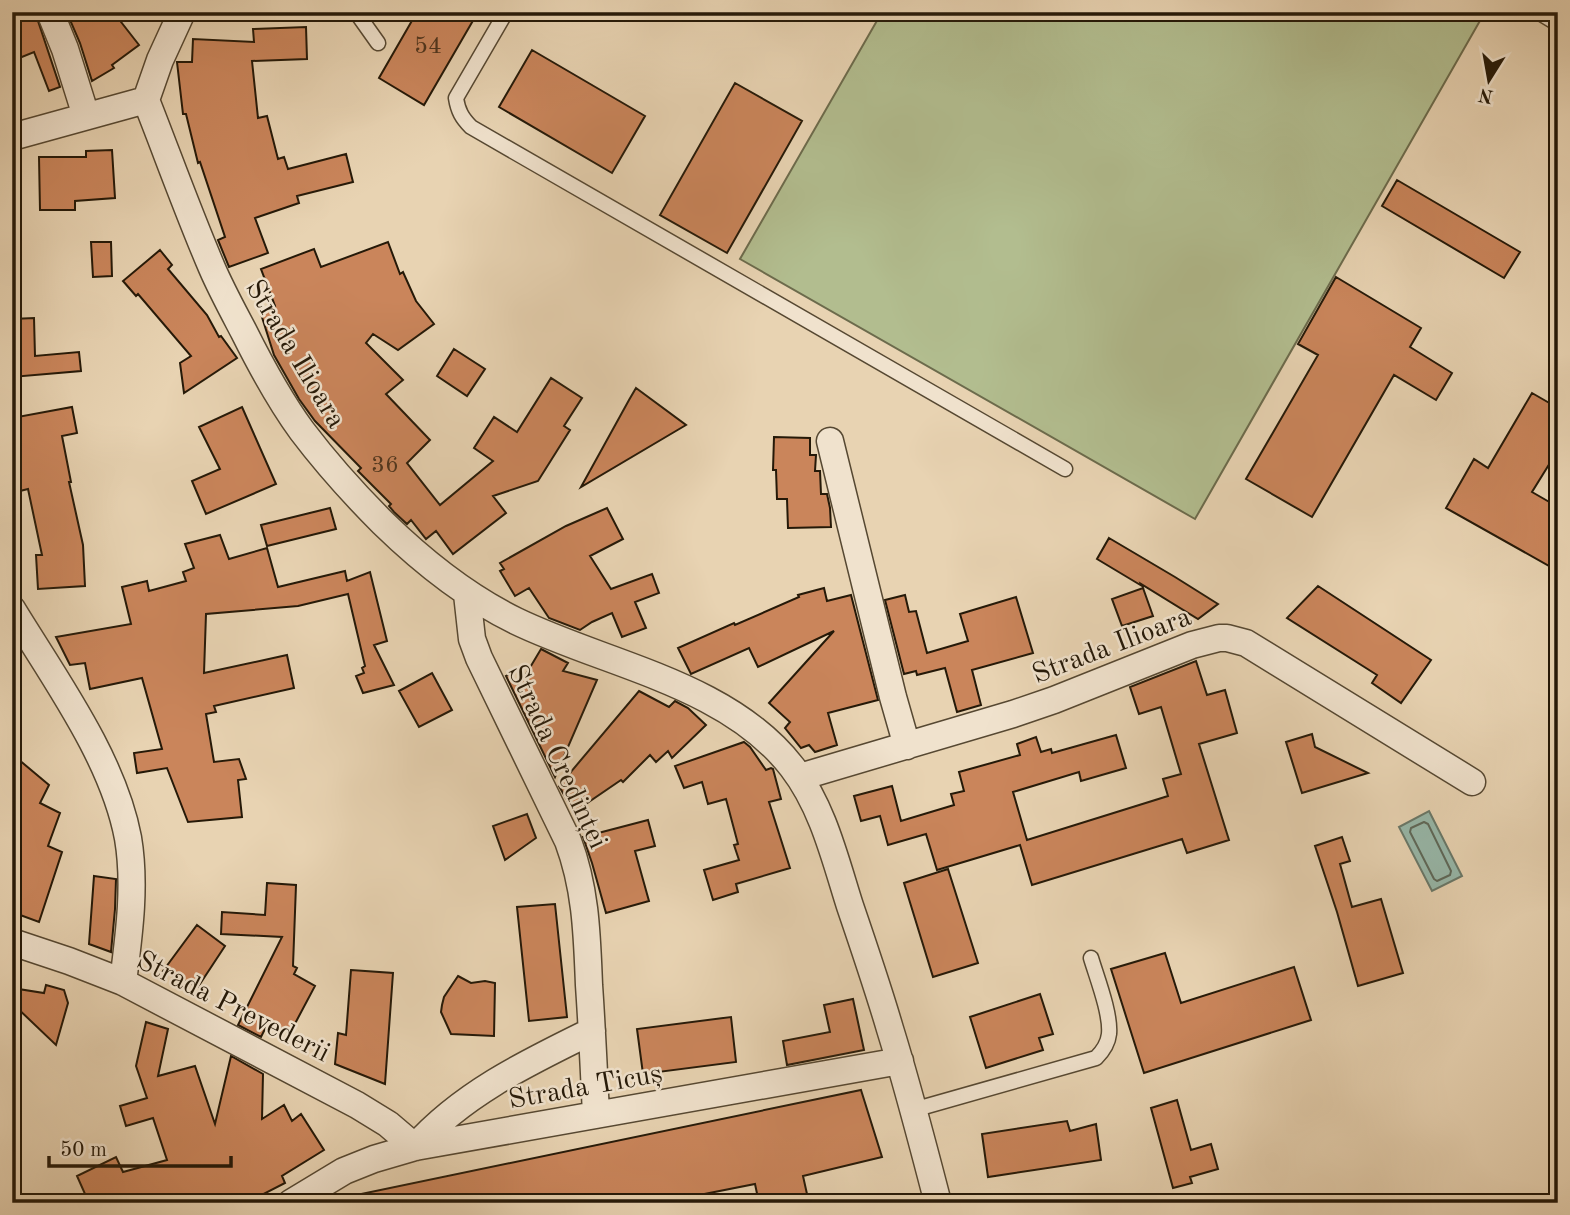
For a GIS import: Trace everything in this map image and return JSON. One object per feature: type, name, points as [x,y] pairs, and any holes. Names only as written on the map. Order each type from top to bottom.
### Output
[{"type":"street","points":[[50,12],[86,116]]},
{"type":"street","points":[[12,137],[146,100],[160,60],[182,12]]},
{"type":"street","name":"Strada Ilioara","points":[[146,100],[213,270],[260,363],[301,429],[348,489],[426,563],[467,594],[541,632],[706,698],[757,731],[779,751],[800,777],[825,829],[887,1018],[938,1203]]},
{"type":"street","points":[[830,441],[907,746]]},
{"type":"street","name":"Strada Credinței","points":[[467,594],[472,639],[479,658],[568,841],[582,886],[596,1115]]},
{"type":"street","points":[[12,609],[87,731],[119,805],[128,839],[131,878],[123,982]]},
{"type":"street","name":"Strada Ilioara","points":[[800,777],[1044,704],[1192,645],[1227,638],[1246,643],[1472,782]]},
{"type":"street","name":"Strada Prevederii","points":[[12,942],[123,982],[366,1110],[415,1147]]},
{"type":"street","points":[[415,1147],[449,1113],[517,1068],[592,1031]]},
{"type":"street","name":"Strada Ticuș","points":[[291,1203],[344,1171],[374,1158],[415,1147],[900,1061]]},
{"type":"lane","points":[[356,12],[378,44]]},
{"type":"lane","points":[[506,12],[456,98],[458,110],[471,127],[1065,469]]},
{"type":"lane","points":[[1538,12],[1558,24]]},
{"type":"lane","points":[[913,1110],[1096,1058],[1105,1048],[1109,1034],[1106,1012],[1091,958]]},
{"type":"green space","points":[[882,12],[1485,12],[1195,519],[740,259]]},
{"type":"water","points":[[1429,811],[1462,876],[1432,891],[1399,827]]},
{"type":"building","points":[[12,12],[35,12],[60,87],[49,91],[34,52],[12,61]]},
{"type":"building","points":[[95,12],[102,20],[114,13],[139,45],[112,65],[114,68],[92,81],[67,13]]},
{"type":"building","points":[[417,12],[478,12],[424,105],[379,78]]},
{"type":"building","points":[[306,27],[307,59],[252,61],[258,118],[267,116],[278,159],[284,157],[288,169],[346,154],[353,182],[297,196],[299,203],[255,218],[268,253],[229,267],[218,240],[225,237],[200,162],[198,163],[186,114],[183,114],[177,62],[192,62],[193,39],[254,42],[253,29]]},
{"type":"building","points":[[532,50],[645,116],[612,173],[499,107]]},
{"type":"building","points":[[735,83],[802,121],[727,253],[660,215]]},
{"type":"building","points":[[112,150],[115,198],[75,201],[75,210],[40,210],[39,157],[86,157],[86,151]]},
{"type":"building","points":[[1397,180],[1520,252],[1504,278],[1382,206]]},
{"type":"building","points":[[91,242],[111,242],[112,276],[93,277]]},
{"type":"building","points":[[388,242],[400,274],[403,272],[416,301],[434,324],[398,350],[373,334],[366,343],[403,380],[386,394],[430,440],[407,463],[440,505],[493,461],[474,448],[494,417],[517,432],[551,378],[582,398],[564,426],[570,430],[538,481],[493,496],[506,513],[453,554],[436,531],[426,539],[411,520],[407,524],[394,512],[389,506],[391,504],[358,471],[361,468],[315,421],[274,355],[260,311],[275,306],[261,269],[314,249],[321,267]]},
{"type":"building","points":[[160,250],[172,265],[168,269],[207,315],[219,337],[221,336],[237,358],[184,393],[180,363],[191,356],[138,294],[136,296],[123,281]]},
{"type":"building","points":[[1336,277],[1421,328],[1410,347],[1452,373],[1436,400],[1394,375],[1312,517],[1246,479],[1318,355],[1298,344]]},
{"type":"building","points":[[34,318],[35,356],[79,352],[81,371],[12,377],[12,319]]},
{"type":"building","points":[[454,349],[485,369],[467,396],[437,376]]},
{"type":"building","points":[[636,388],[686,425],[581,487],[629,400]]},
{"type":"building","points":[[1532,393],[1558,408],[1558,450],[1532,492],[1558,507],[1558,571],[1446,508],[1474,459],[1488,468]]},
{"type":"building","points":[[72,407],[77,433],[62,436],[83,545],[85,586],[38,589],[36,555],[42,555],[28,489],[12,493],[12,418]]},
{"type":"building","points":[[242,407],[276,484],[206,514],[192,481],[220,469],[199,427]]},
{"type":"building","points":[[774,437],[810,438],[810,455],[816,455],[815,471],[820,471],[821,494],[827,494],[831,527],[788,528],[787,499],[777,499],[776,470],[773,470]]},
{"type":"building","points":[[330,508],[336,529],[267,546],[261,525]]},
{"type":"building","points":[[607,508],[623,539],[590,556],[611,589],[652,574],[659,593],[635,602],[646,628],[622,637],[612,613],[580,630],[549,618],[529,588],[515,596],[500,571],[504,569],[500,563],[566,526]]},
{"type":"building","points":[[220,535],[229,559],[267,548],[278,587],[345,571],[347,581],[370,572],[387,641],[374,645],[394,685],[363,693],[356,676],[364,673],[362,668],[365,666],[348,594],[298,606],[206,614],[204,673],[287,655],[294,688],[214,706],[216,712],[206,714],[214,762],[239,759],[246,779],[238,780],[242,817],[188,822],[167,768],[137,773],[134,753],[162,749],[142,678],[90,689],[85,663],[70,665],[56,637],[131,624],[122,587],[147,581],[149,591],[186,581],[183,572],[194,568],[185,544]]},
{"type":"building","points":[[1109,538],[1218,604],[1198,619],[1097,559]]},
{"type":"building","points":[[1318,586],[1431,660],[1401,703],[1372,683],[1377,675],[1287,618]]},
{"type":"building","points":[[824,588],[827,601],[851,595],[878,700],[828,713],[837,745],[815,752],[809,745],[801,748],[785,728],[790,722],[769,703],[834,631],[758,667],[749,648],[691,674],[678,648],[799,597],[798,595]]},
{"type":"building","points":[[1143,588],[1153,616],[1122,626],[1112,599]]},
{"type":"building","points":[[905,595],[909,612],[916,611],[927,653],[968,641],[960,614],[1016,597],[1033,653],[972,670],[981,705],[957,712],[945,668],[917,675],[916,671],[904,674],[885,600]]},
{"type":"building","points":[[541,649],[568,663],[563,671],[597,680],[555,777],[506,676],[510,674],[519,686]]},
{"type":"building","points":[[1196,661],[1207,695],[1225,690],[1237,733],[1199,744],[1229,840],[1187,853],[1182,839],[1032,885],[1020,845],[937,870],[926,834],[888,845],[880,816],[861,821],[854,796],[892,786],[901,821],[954,805],[951,794],[964,791],[959,772],[1020,755],[1017,744],[1036,737],[1041,752],[1051,749],[1052,753],[1116,735],[1126,768],[1081,781],[1079,772],[1013,792],[1027,840],[1168,796],[1163,779],[1181,774],[1161,707],[1139,714],[1130,687]]},
{"type":"building","points":[[432,673],[452,710],[419,727],[399,691]]},
{"type":"building","points":[[639,691],[669,707],[675,701],[688,708],[706,725],[672,758],[668,751],[656,762],[650,755],[623,782],[621,780],[574,812],[559,786]]},
{"type":"building","points":[[1312,734],[1315,747],[1368,773],[1302,793],[1286,742]]},
{"type":"building","points":[[744,742],[766,770],[773,769],[781,799],[769,802],[790,868],[736,884],[738,892],[713,900],[704,870],[739,860],[734,845],[738,844],[726,799],[708,804],[702,782],[684,788],[675,766]]},
{"type":"building","points":[[12,754],[49,785],[40,803],[60,813],[48,846],[62,852],[39,922],[12,912]]},
{"type":"building","points":[[527,814],[536,838],[505,860],[493,826]]},
{"type":"building","points":[[648,820],[655,846],[635,851],[649,901],[606,913],[583,837]]},
{"type":"building","points":[[1342,837],[1350,861],[1340,864],[1352,907],[1381,899],[1403,973],[1358,986],[1315,846]]},
{"type":"building","points":[[948,869],[978,963],[933,977],[904,883]]},
{"type":"building","points":[[94,876],[116,879],[111,952],[89,944]]},
{"type":"building","points":[[267,883],[296,885],[293,966],[297,968],[294,974],[315,986],[290,1033],[269,1021],[261,1037],[238,1025],[282,937],[221,934],[222,912],[265,915]]},
{"type":"building","points":[[555,904],[567,1017],[529,1021],[517,907]]},
{"type":"building","points":[[197,925],[225,946],[198,987],[163,971]]},
{"type":"building","points":[[1165,953],[1181,1003],[1294,967],[1311,1020],[1144,1073],[1111,969]]},
{"type":"building","points":[[351,970],[393,973],[385,1084],[335,1064],[338,1033],[346,1035]]},
{"type":"building","points":[[458,976],[471,983],[495,983],[494,1036],[451,1034],[441,1012],[444,997]]},
{"type":"building","points":[[46,985],[64,990],[68,1003],[56,1045],[12,1003],[12,988],[44,993]]},
{"type":"building","points":[[1040,994],[1053,1034],[1039,1038],[1043,1050],[986,1068],[970,1017]]},
{"type":"building","points":[[853,999],[864,1050],[787,1065],[783,1041],[830,1032],[824,1005]]},
{"type":"building","points":[[731,1017],[736,1062],[643,1074],[637,1029]]},
{"type":"building","points":[[146,1022],[168,1029],[158,1076],[195,1066],[215,1124],[231,1056],[263,1074],[262,1119],[284,1105],[292,1121],[301,1114],[324,1150],[282,1176],[285,1183],[246,1203],[144,1203],[142,1195],[125,1203],[89,1203],[77,1176],[116,1157],[123,1172],[167,1160],[153,1118],[126,1126],[120,1106],[147,1098],[136,1066]]},
{"type":"building","points":[[861,1090],[882,1157],[803,1176],[809,1203],[759,1203],[755,1184],[659,1203],[362,1203],[361,1194]]},
{"type":"building","points":[[1177,1100],[1191,1150],[1211,1144],[1218,1169],[1190,1177],[1192,1183],[1173,1188],[1151,1108]]},
{"type":"building","points":[[1067,1121],[1070,1131],[1096,1124],[1101,1160],[988,1177],[982,1134]]}]
